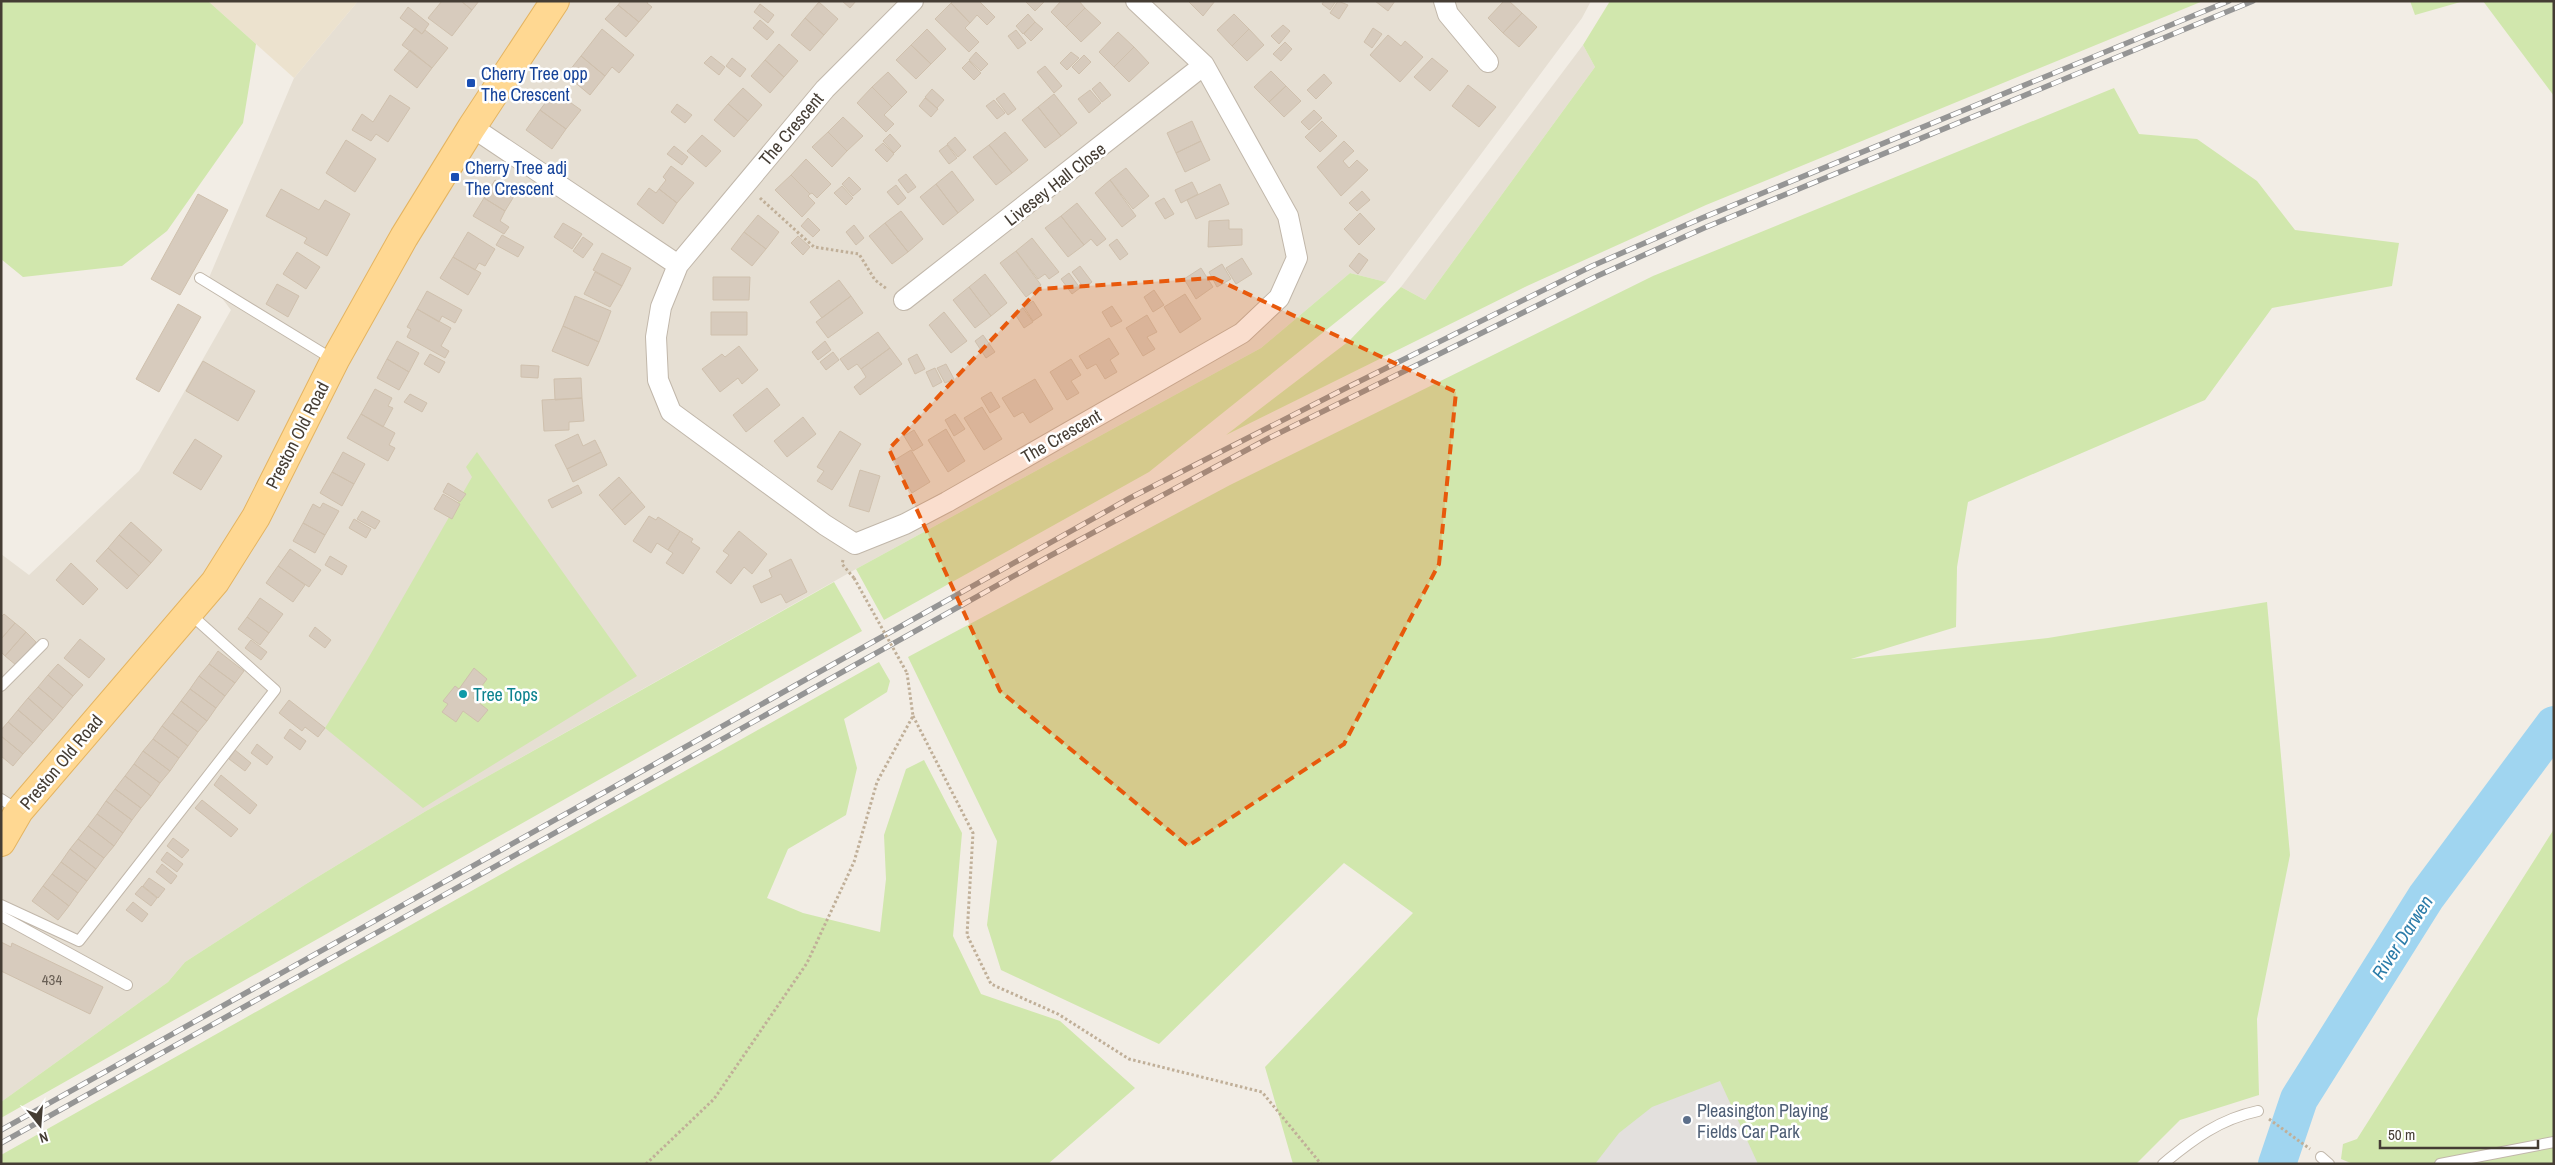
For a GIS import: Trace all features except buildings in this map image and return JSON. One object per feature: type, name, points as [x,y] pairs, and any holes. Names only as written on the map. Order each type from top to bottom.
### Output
[{"type":"main road","name":"Preston Old Road","points":[[1,842],[10,805],[189,613],[215,582],[256,517],[335,360],[404,237],[472,127],[555,1]]},
{"type":"street","name":"The Crescent","points":[[912,1],[825,88],[678,264],[661,307],[656,338],[658,380],[671,412],[824,525],[855,544],[905,524],[947,502],[1242,333],[1279,298],[1297,258],[1288,216],[1204,66],[1136,1]]},
{"type":"street","points":[[1444,1],[1448,14],[1488,62]]},
{"type":"street","name":"Livesey Hall Close","points":[[904,300],[1204,66]]},
{"type":"street","points":[[472,127],[678,264]]},
{"type":"lane","points":[[200,278],[335,360]]},
{"type":"lane","points":[[1,905],[79,941],[276,690],[189,613]]},
{"type":"lane","points":[[1,686],[43,644]]},
{"type":"lane","points":[[1,916],[127,985]]},
{"type":"lane","points":[[2163,1164],[2194,1138],[2224,1120],[2258,1111]]},
{"type":"lane","points":[[2440,1164],[2554,1142]]},
{"type":"path","points":[[745,185],[814,247],[859,254],[876,280],[904,300]]},
{"type":"path","points":[[854,578],[907,673],[913,716],[973,833],[967,935],[990,984],[1058,1014],[1128,1059],[1262,1092],[1321,1164]]},
{"type":"path","points":[[646,1164],[714,1099],[808,963],[854,862],[877,782],[913,716]]},
{"type":"path","points":[[2258,1111],[2325,1161]]},
{"type":"highlighted area","points":[[1214,278],[1456,392],[1439,564],[1344,744],[1188,846],[1000,691],[889,449],[1039,289]]},
{"type":"shaded area","points":[[208,1],[358,1],[294,78]]},
{"type":"shaded area","points":[[358,1],[1591,1],[1582,18],[1386,282],[1350,273],[1261,348],[856,569],[426,811],[306,884],[185,962],[168,982],[1,1102],[1,554],[29,575],[139,471],[231,310],[208,280],[294,78]]},
{"type":"shaded area","points":[[1583,45],[1595,67],[1425,300],[1401,287]]},
{"type":"shaded area","name":"Pleasington Playing Fields Car Park","points":[[1720,1081],[1758,1164],[1595,1164],[1619,1133],[1652,1107]]},
{"type":"green space","points":[[1,1],[208,1],[256,44],[243,123],[167,231],[122,266],[23,277],[1,259]]},
{"type":"green space","points":[[1610,1],[2203,1],[1706,205],[1527,286],[1226,435],[1349,341],[1401,287],[1425,300],[1595,67],[1583,45]]},
{"type":"green space","points":[[2410,1],[2464,1],[2415,15]]},
{"type":"green space","points":[[2483,1],[2554,1],[2554,96]]},
{"type":"green space","points":[[2114,88],[2139,134],[2197,139],[2257,181],[2295,230],[2399,243],[2392,286],[2272,308],[2205,400],[1968,502],[1957,567],[1956,627],[1851,659],[2048,638],[2267,602],[2290,855],[2257,1019],[2259,1095],[2180,1120],[2136,1164],[1293,1164],[1265,1067],[1413,913],[1344,863],[1159,1044],[1001,970],[987,925],[997,841],[908,657],[1230,485],[1653,276]]},
{"type":"green space","points":[[1350,273],[1386,282],[1149,472],[884,620],[856,569],[1261,348]]},
{"type":"green space","points":[[477,452],[637,676],[423,808],[325,728],[366,662],[472,477],[466,467]]},
{"type":"green space","points":[[834,582],[862,631],[1,1118],[1,1102],[168,982],[185,962],[306,884],[426,811]]},
{"type":"green space","points":[[879,662],[890,681],[887,692],[844,719],[857,768],[846,815],[788,849],[767,898],[803,913],[880,932],[886,879],[884,835],[906,769],[924,760],[962,833],[953,936],[981,994],[1060,1021],[1135,1088],[1048,1164],[1,1164],[1,1155]]},
{"type":"green space","points":[[2554,829],[2554,1164],[2353,1164],[2341,1159],[2343,1144],[2357,1139]]},
{"type":"waterway","name":"River Darwen","points":[[2277,1164],[2299,1099],[2426,897],[2554,725]]},
{"type":"railway","points":[[1,1130],[1130,498],[1350,386],[1592,266],[1702,218],[2229,1]]},
{"type":"railway","points":[[1,1143],[1046,558],[1269,438],[1595,277],[1704,228],[2253,1]]},
{"type":"place","name":"Cherry Tree opp The Crescent","points":[[471,83]]},
{"type":"place","name":"Cherry Tree adj The Crescent","points":[[455,177]]},
{"type":"place","name":"Tree Tops","points":[[463,694]]},
{"type":"place","name":"Pleasington Playing Fields Car Park","points":[[1687,1120]]}]
